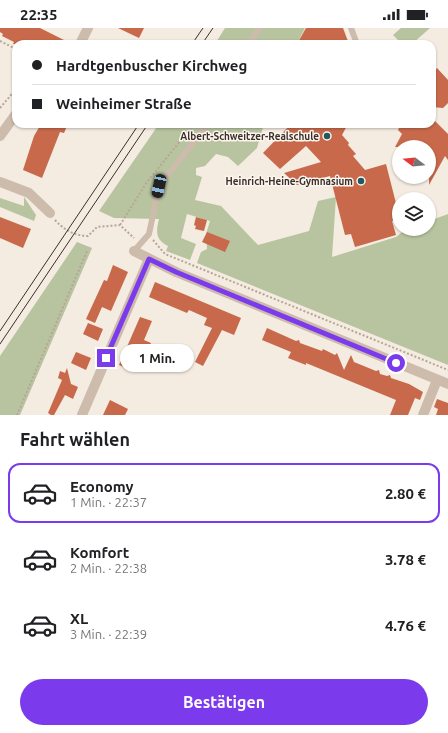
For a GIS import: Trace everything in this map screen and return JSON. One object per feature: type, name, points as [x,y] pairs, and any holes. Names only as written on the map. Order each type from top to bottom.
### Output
[{"type":"street","points":[[82,40],[88,28]]},
{"type":"street","points":[[0,136],[12,120]]},
{"type":"street","points":[[0,182],[29,194],[50,213]]},
{"type":"street","points":[[134,251],[182,275],[448,384]]},
{"type":"street","points":[[82,415],[149,259]]},
{"type":"street","points":[[423,415],[437,380]]},
{"type":"lane","points":[[251,40],[260,28]]},
{"type":"lane","points":[[351,28],[356,40]]},
{"type":"lane","points":[[134,251],[149,234],[159,186],[205,128]]},
{"type":"path","points":[[0,41],[12,46]]},
{"type":"path","points":[[0,108],[12,94]]},
{"type":"path","points":[[120,225],[147,182],[191,128]]},
{"type":"path","points":[[50,213],[62,228],[80,236],[88,236],[97,227],[120,225],[134,237],[134,251]]},
{"type":"path","points":[[149,234],[165,254],[448,370]]},
{"type":"path","points":[[17,415],[87,251]]},
{"type":"green space","points":[[225,28],[305,28],[299,40],[218,40]]},
{"type":"green space","points":[[401,28],[430,28],[416,40],[398,40],[393,35]]},
{"type":"green space","points":[[156,128],[263,128],[257,148],[238,166],[228,157],[216,154],[205,166],[196,168],[196,175],[202,177],[195,200],[221,206],[258,245],[309,231],[318,201],[336,197],[332,257],[397,236],[436,236],[436,218],[448,214],[448,365],[197,263],[201,252],[207,249],[206,234],[210,221],[187,214],[181,238],[196,244],[190,260],[166,251],[168,246],[161,241],[157,231],[159,219],[114,218],[99,211]]},
{"type":"green space","points":[[24,197],[36,215],[34,221],[0,207],[0,198],[24,206]]},
{"type":"green space","points":[[77,242],[92,248],[20,415],[0,415],[0,356]]},
{"type":"building","points":[[0,28],[40,28],[64,40],[12,41],[2,36],[3,34],[0,32]]},
{"type":"building","points":[[118,28],[144,28],[139,38]]},
{"type":"building","points":[[306,28],[343,28],[348,40],[299,40]]},
{"type":"building","points":[[437,68],[448,80],[448,103],[443,108],[436,107]]},
{"type":"building","points":[[436,122],[448,134],[448,160],[445,156],[436,172],[436,140],[399,140],[402,134],[398,130],[399,128],[436,128]]},
{"type":"building","points":[[39,128],[66,128],[64,133],[60,132],[42,178],[23,170],[34,136]]},
{"type":"building","name":"Heinrich-Heine-Gymnasium","points":[[287,128],[346,128],[342,135],[356,154],[353,156],[365,170],[386,164],[393,192],[393,236],[355,247],[351,234],[345,235],[330,176],[297,185],[284,173],[321,162],[306,146],[280,169],[263,153]]},
{"type":"building","points":[[0,217],[31,229],[23,248],[0,238]]},
{"type":"building","points":[[196,217],[207,220],[204,231],[195,229],[196,226],[194,225]]},
{"type":"building","points":[[207,232],[230,241],[225,252],[202,242]]},
{"type":"building","points":[[113,265],[128,272],[111,311],[102,307],[95,323],[86,319],[104,280],[107,281]]},
{"type":"building","points":[[155,282],[241,318],[234,335],[222,330],[203,366],[195,362],[212,328],[204,325],[207,318],[189,310],[187,313],[149,297]]},
{"type":"building","points":[[140,317],[152,321],[144,340],[151,343],[146,355],[136,350],[128,369],[119,365]]},
{"type":"building","points":[[88,323],[103,329],[98,341],[83,334]]},
{"type":"building","points":[[267,328],[296,341],[299,340],[300,343],[322,351],[323,349],[335,355],[337,353],[344,370],[351,355],[354,362],[376,371],[379,370],[380,374],[387,376],[390,375],[391,378],[409,384],[423,392],[420,400],[415,398],[408,415],[390,415],[396,400],[306,363],[306,365],[288,358],[291,352],[262,340]]},
{"type":"building","points":[[76,352],[91,358],[86,370],[71,363]]},
{"type":"building","points":[[67,368],[71,384],[78,387],[73,399],[65,395],[54,415],[51,415],[48,413],[62,380],[58,378],[60,371],[65,373]]},
{"type":"building","points":[[437,399],[448,403],[448,415],[436,415],[438,409],[434,407]]},
{"type":"building","points":[[110,400],[128,409],[125,415],[103,415]]},
{"type":"tram line","points":[[195,40],[203,28]]},
{"type":"tram line","points":[[205,40],[213,28]]},
{"type":"tram line","points":[[0,331],[136,128]]},
{"type":"tram line","points":[[0,344],[145,128]]},
{"type":"place","name":"Albert-Schweitzer-Realschule","points":[[327,136]]},
{"type":"place","name":"Heinrich-Heine-Gymnasium","points":[[361,181]]},
{"type":"route","points":[[106,358],[149,259],[176,272],[396,363]]}]
